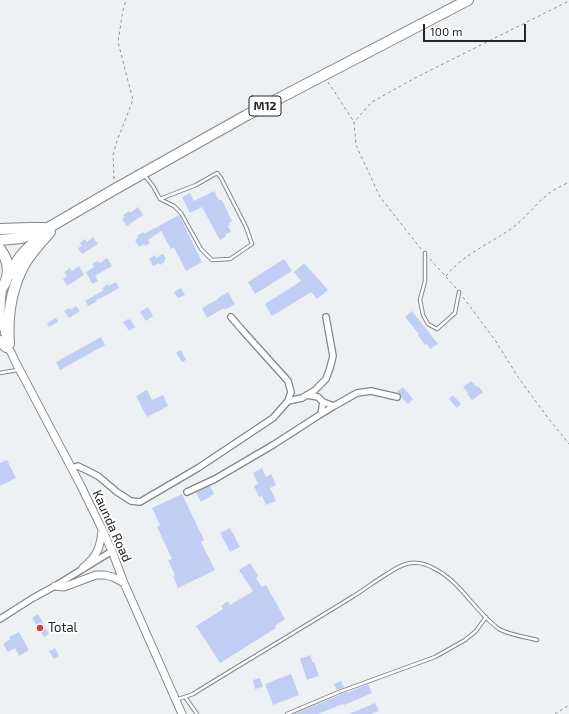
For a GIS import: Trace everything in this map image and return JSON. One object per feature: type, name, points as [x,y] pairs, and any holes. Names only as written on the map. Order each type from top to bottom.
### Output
[{"type":"highway","name":"M12","points":[[2,288],[16,261],[26,249],[66,218],[204,139],[468,0]]},
{"type":"highway","points":[[0,229],[37,228],[49,230],[25,264],[15,285],[10,308],[6,346]]},
{"type":"highway","name":"M12","points":[[0,240],[21,238],[49,230]]},
{"type":"highway","name":"M12","points":[[0,249],[5,255],[8,265],[8,276]]},
{"type":"main road","name":"Kaunda Road","points":[[2,288],[0,311],[6,346]]},
{"type":"main road","name":"Kaunda Road","points":[[0,337],[20,369],[102,529],[182,714]]},
{"type":"main road","points":[[83,568],[92,560],[98,549],[102,529]]},
{"type":"main road","points":[[54,586],[64,587],[96,575],[113,577],[124,582]]},
{"type":"street","points":[[72,468],[78,466],[98,476],[117,492],[131,501],[140,502],[198,468],[273,418],[288,402],[291,392],[288,381],[231,317]]},
{"type":"street","points":[[288,402],[302,398],[314,391],[326,380],[333,356],[326,317]]},
{"type":"street","points":[[187,492],[214,479],[273,445],[320,414],[357,393],[371,391],[397,397]]},
{"type":"street","points":[[307,395],[318,397],[323,402],[334,406]]},
{"type":"street","points":[[320,414],[323,402]]},
{"type":"street","points":[[0,619],[112,551]]},
{"type":"lane","points":[[143,174],[153,186],[160,199],[174,206],[181,213],[201,249],[212,260],[230,259],[252,244],[246,228],[221,178],[217,173],[196,185],[160,199]]},
{"type":"lane","points":[[425,253],[425,281],[420,300],[423,315],[428,324],[437,329],[456,313],[459,292]]},
{"type":"lane","points":[[0,373],[20,369]]},
{"type":"lane","points":[[175,700],[193,694],[354,596],[395,569],[406,564],[424,564],[435,569],[460,588],[486,617],[500,629],[537,640]]},
{"type":"lane","points":[[287,714],[339,692],[435,657],[465,640],[476,631],[486,617]]},
{"type":"lane","points":[[184,697],[197,714]]},
{"type":"path","points":[[115,189],[113,156],[117,141],[133,100],[118,42],[126,0]]},
{"type":"path","points":[[354,122],[372,102],[450,60],[569,1]]},
{"type":"path","points":[[324,75],[354,122],[356,146],[380,197],[425,253],[459,292],[495,340],[520,380],[569,444]]},
{"type":"path","points":[[445,276],[461,261],[516,225],[552,191],[569,182]]},
{"type":"path","points":[[555,714],[569,705]]},
{"type":"building","points":[[214,191],[219,200],[222,200],[232,221],[228,226],[231,232],[226,234],[226,236],[220,240],[202,207],[190,213],[182,197],[190,193],[194,201]]},
{"type":"building","points":[[138,207],[143,215],[127,226],[122,219],[125,217],[123,215],[129,211],[130,213]]},
{"type":"building","points":[[179,215],[202,262],[186,271],[174,247],[171,249],[161,231],[148,240],[150,243],[145,246],[144,244],[139,247],[135,240],[138,238],[137,236],[143,232],[144,234]]},
{"type":"building","points":[[93,237],[98,244],[82,254],[78,248],[82,246],[80,243],[85,239],[87,242]]},
{"type":"building","points":[[163,254],[166,259],[164,260],[165,262],[160,265],[159,263],[153,266],[149,259],[155,255],[156,258]]},
{"type":"building","points":[[107,258],[112,266],[95,276],[98,281],[92,284],[86,272],[94,267],[92,264],[98,261],[100,263]]},
{"type":"building","points":[[284,259],[292,271],[255,294],[248,282]]},
{"type":"building","points":[[304,263],[328,290],[317,299],[311,292],[272,316],[265,304],[301,281],[294,272]]},
{"type":"building","points":[[79,266],[84,275],[67,286],[63,279],[67,276],[64,272],[70,268],[72,271]]},
{"type":"building","points":[[116,282],[119,288],[88,306],[85,301],[104,290],[102,288],[108,284],[109,286]]},
{"type":"building","points":[[181,288],[185,295],[178,298],[174,292]]},
{"type":"building","points":[[228,292],[235,304],[225,310],[224,308],[207,318],[202,308]]},
{"type":"building","points":[[76,306],[80,311],[69,318],[64,311],[69,308],[70,310]]},
{"type":"building","points":[[148,307],[153,316],[146,321],[140,312]]},
{"type":"building","points":[[412,311],[438,344],[430,349],[427,344],[425,345],[418,335],[419,334],[405,317]]},
{"type":"building","points":[[56,318],[58,322],[49,327],[47,323]]},
{"type":"building","points":[[130,319],[135,327],[129,331],[123,322]]},
{"type":"building","points":[[101,337],[105,345],[60,370],[56,362]]},
{"type":"building","points":[[181,350],[186,360],[182,362],[176,353]]},
{"type":"building","points":[[471,381],[483,392],[472,400],[463,387]]},
{"type":"building","points":[[403,387],[413,399],[408,404],[397,392]]},
{"type":"building","points":[[147,390],[152,400],[163,395],[168,406],[147,417],[136,396]]},
{"type":"building","points":[[453,395],[461,404],[457,408],[449,399]]},
{"type":"building","points":[[7,460],[16,478],[0,486],[0,463]]},
{"type":"building","points":[[262,468],[266,477],[271,474],[276,485],[270,488],[276,501],[266,505],[262,496],[259,497],[254,486],[258,484],[253,473]]},
{"type":"building","points":[[210,486],[214,494],[201,502],[196,492]]},
{"type":"building","points":[[182,494],[204,540],[201,542],[215,570],[178,588],[173,576],[175,575],[168,560],[172,559],[157,527],[160,525],[152,508]]},
{"type":"building","points":[[230,528],[240,547],[230,552],[220,533]]},
{"type":"building","points":[[250,563],[258,576],[256,578],[262,587],[266,585],[285,619],[275,626],[276,628],[220,663],[196,626],[223,609],[221,606],[228,601],[230,605],[253,591],[239,570]]},
{"type":"building","points":[[38,614],[49,634],[44,637],[32,618]]},
{"type":"building","points":[[19,632],[29,650],[19,656],[15,648],[8,652],[3,644],[10,639],[9,637]]},
{"type":"building","points":[[55,648],[59,656],[54,659],[49,651]]},
{"type":"building","points":[[310,655],[319,676],[307,680],[300,659]]},
{"type":"building","points":[[291,674],[299,695],[273,705],[265,684]]},
{"type":"building","points":[[260,678],[263,687],[255,689],[253,680]]},
{"type":"building","points":[[341,681],[344,687],[337,690],[334,684]]},
{"type":"building","points":[[368,684],[372,693],[344,705],[343,704],[318,714],[294,714],[346,692],[347,693]]},
{"type":"building","points":[[375,703],[379,711],[371,714],[349,714]]},
{"type":"place","name":"Total","points":[[40,628]]}]
